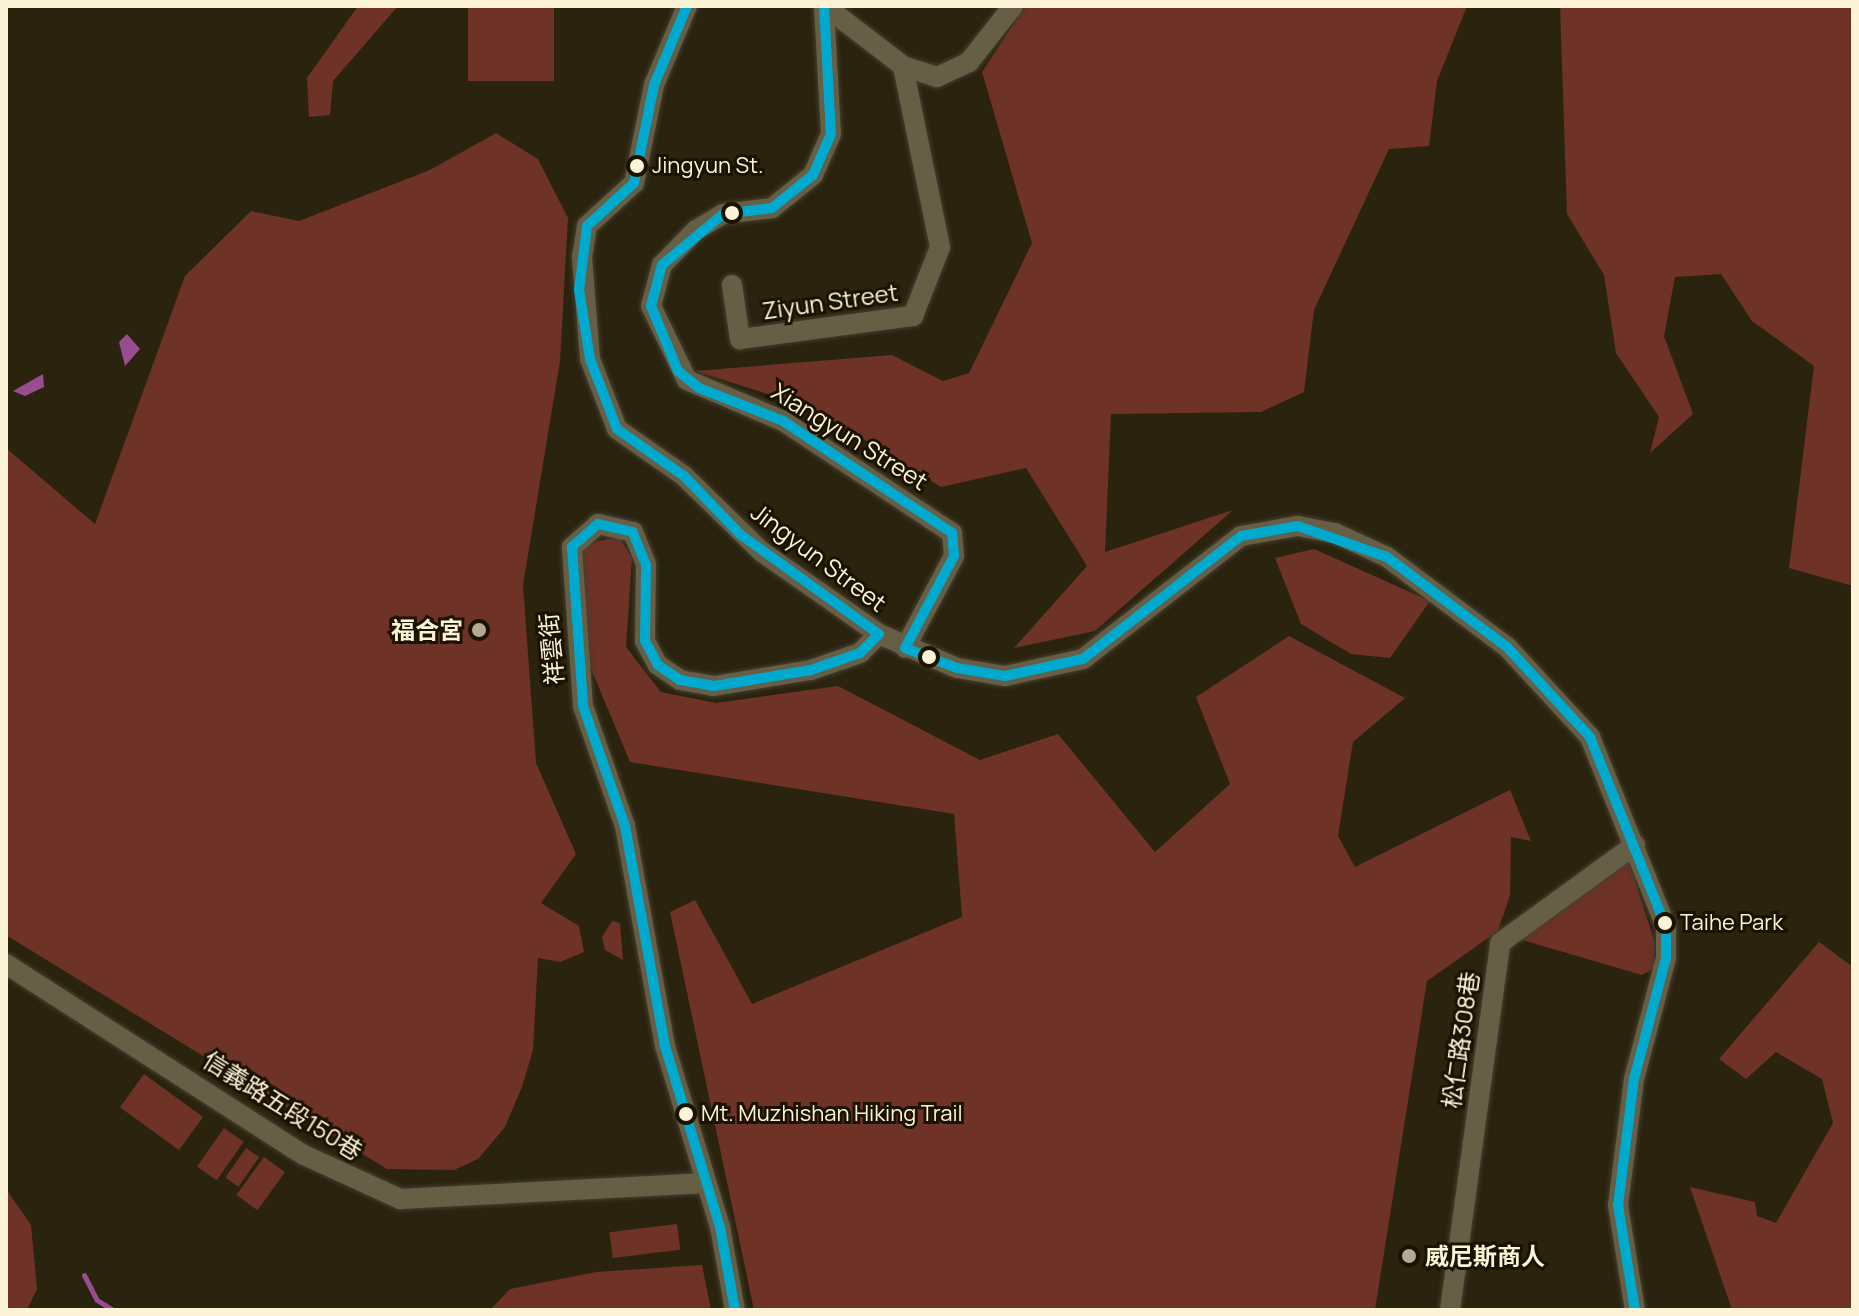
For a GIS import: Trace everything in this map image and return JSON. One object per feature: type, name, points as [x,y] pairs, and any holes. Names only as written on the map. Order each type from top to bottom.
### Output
[{"type":"street","name":"Jingyun Street","points":[[687,6],[654,85],[634,183],[587,226],[579,290],[590,359],[617,429],[684,476],[741,535],[879,634],[905,648],[981,674],[1041,672],[1100,651],[1241,536],[1298,526],[1335,533],[1387,557],[1507,647],[1590,737],[1666,927],[1666,958],[1634,1079],[1618,1205],[1635,1310]]},
{"type":"street","points":[[824,6],[903,66],[937,77],[959,70],[1013,6]]},
{"type":"street","name":"Xiangyun Street","points":[[824,6],[831,134],[813,175],[772,208],[723,214],[696,230],[662,265],[651,306],[687,380],[783,421],[952,533],[954,556],[905,648]]},
{"type":"street","name":"Ziyun Street","points":[[732,285],[740,339],[913,316],[940,247],[903,66]]},
{"type":"street","name":"祥雲街","points":[[703,1183],[665,1046],[625,826],[583,706],[572,547],[598,524],[633,532],[646,565],[650,655],[689,682],[743,683],[811,670],[860,653],[879,634]]},
{"type":"street","name":"松仁路308巷","points":[[1450,1310],[1500,943],[1635,845]]},
{"type":"street","name":"信義路五段150巷","points":[[6,964],[304,1155],[400,1199],[703,1183]]},
{"type":"street","points":[[703,1183],[735,1310]]},
{"type":"shaded area","points":[[358,6],[398,6],[333,81],[330,115],[309,117],[307,78]]},
{"type":"shaded area","points":[[468,6],[554,6],[554,81],[468,81]]},
{"type":"shaded area","points":[[1025,6],[1467,6],[1437,81],[1429,146],[1389,149],[1314,310],[1304,392],[1261,412],[1111,414],[1105,552],[1233,510],[1095,631],[1014,648],[1087,566],[1026,468],[941,487],[815,409],[695,371],[892,355],[943,381],[969,373],[1032,243],[982,72]]},
{"type":"shaded area","points":[[1560,6],[1853,6],[1853,586],[1789,568],[1814,366],[1752,321],[1721,274],[1675,277],[1664,336],[1693,414],[1650,453],[1659,417],[1616,353],[1604,275],[1567,214]]},
{"type":"shaded area","points":[[496,133],[538,159],[568,218],[560,361],[523,585],[536,763],[576,854],[541,903],[579,926],[584,952],[560,962],[538,958],[533,1050],[522,1087],[505,1127],[478,1159],[454,1170],[387,1169],[6,935],[6,448],[95,524],[185,276],[251,211],[299,221],[430,170]]},
{"type":"shaded area","points":[[127,334],[140,349],[125,366],[119,342]]},
{"type":"shaded area","points":[[43,374],[44,387],[25,396],[13,391]]},
{"type":"shaded area","points":[[619,537],[632,558],[626,647],[661,692],[716,703],[838,686],[980,760],[1058,734],[1155,852],[1230,784],[1196,697],[1289,636],[1405,698],[1353,742],[1338,836],[1355,867],[1510,790],[1531,841],[1511,837],[1510,895],[1498,931],[1427,981],[1375,1310],[754,1310],[670,912],[695,900],[752,1004],[962,917],[954,814],[630,762],[579,640],[579,545]]},
{"type":"shaded area","points":[[1314,549],[1430,601],[1390,658],[1351,654],[1301,624],[1275,558]]},
{"type":"shaded area","name":"Taihe Park","points":[[1627,855],[1654,940],[1654,968],[1642,975],[1519,939]]},
{"type":"shaded area","points":[[612,921],[620,923],[623,960],[605,950],[602,937]]},
{"type":"shaded area","points":[[1819,942],[1853,967],[1853,1310],[1732,1310],[1690,1187],[1755,1202],[1757,1216],[1776,1223],[1833,1123],[1822,1079],[1776,1052],[1746,1079],[1719,1059]]},
{"type":"shaded area","points":[[144,1074],[203,1117],[179,1150],[120,1107]]},
{"type":"shaded area","points":[[224,1128],[244,1142],[217,1180],[197,1167]]},
{"type":"shaded area","points":[[246,1148],[259,1157],[238,1187],[225,1177]]},
{"type":"shaded area","points":[[264,1157],[285,1172],[257,1210],[236,1195]]},
{"type":"shaded area","points":[[6,1189],[31,1225],[37,1289],[27,1310],[6,1310]]},
{"type":"shaded area","points":[[677,1224],[680,1250],[613,1258],[610,1232]]},
{"type":"shaded area","points":[[702,1265],[711,1310],[490,1310],[510,1289],[596,1272]]},
{"type":"waterway","points":[[84,1275],[97,1300],[113,1310]]},
{"type":"transit line","points":[[687,6],[654,85],[634,183],[587,226],[579,290],[590,359],[617,429],[684,476],[741,535],[879,634],[860,653],[811,670],[714,686],[680,680],[658,665],[645,641],[646,565],[633,532],[598,524],[572,547],[583,706],[625,826],[665,1046],[720,1227],[735,1310]]},
{"type":"transit line","points":[[824,6],[831,134],[813,175],[772,208],[723,214],[662,265],[651,306],[678,371],[699,388],[783,421],[952,533],[954,556],[905,648],[957,668],[1005,676],[1083,659],[1241,536],[1298,526],[1387,557],[1507,647],[1590,737],[1666,927],[1666,958],[1634,1079],[1618,1205],[1635,1310]]},
{"type":"place","name":"Jingyun St.","points":[[637,166]]},
{"type":"place","name":"福合宮","points":[[479,630]]},
{"type":"place","name":"Taihe Park","points":[[1665,923]]},
{"type":"place","name":"Mt. Muzhishan Hiking Trail","points":[[686,1114]]},
{"type":"place","name":"威尼斯商人","points":[[1409,1256]]}]
